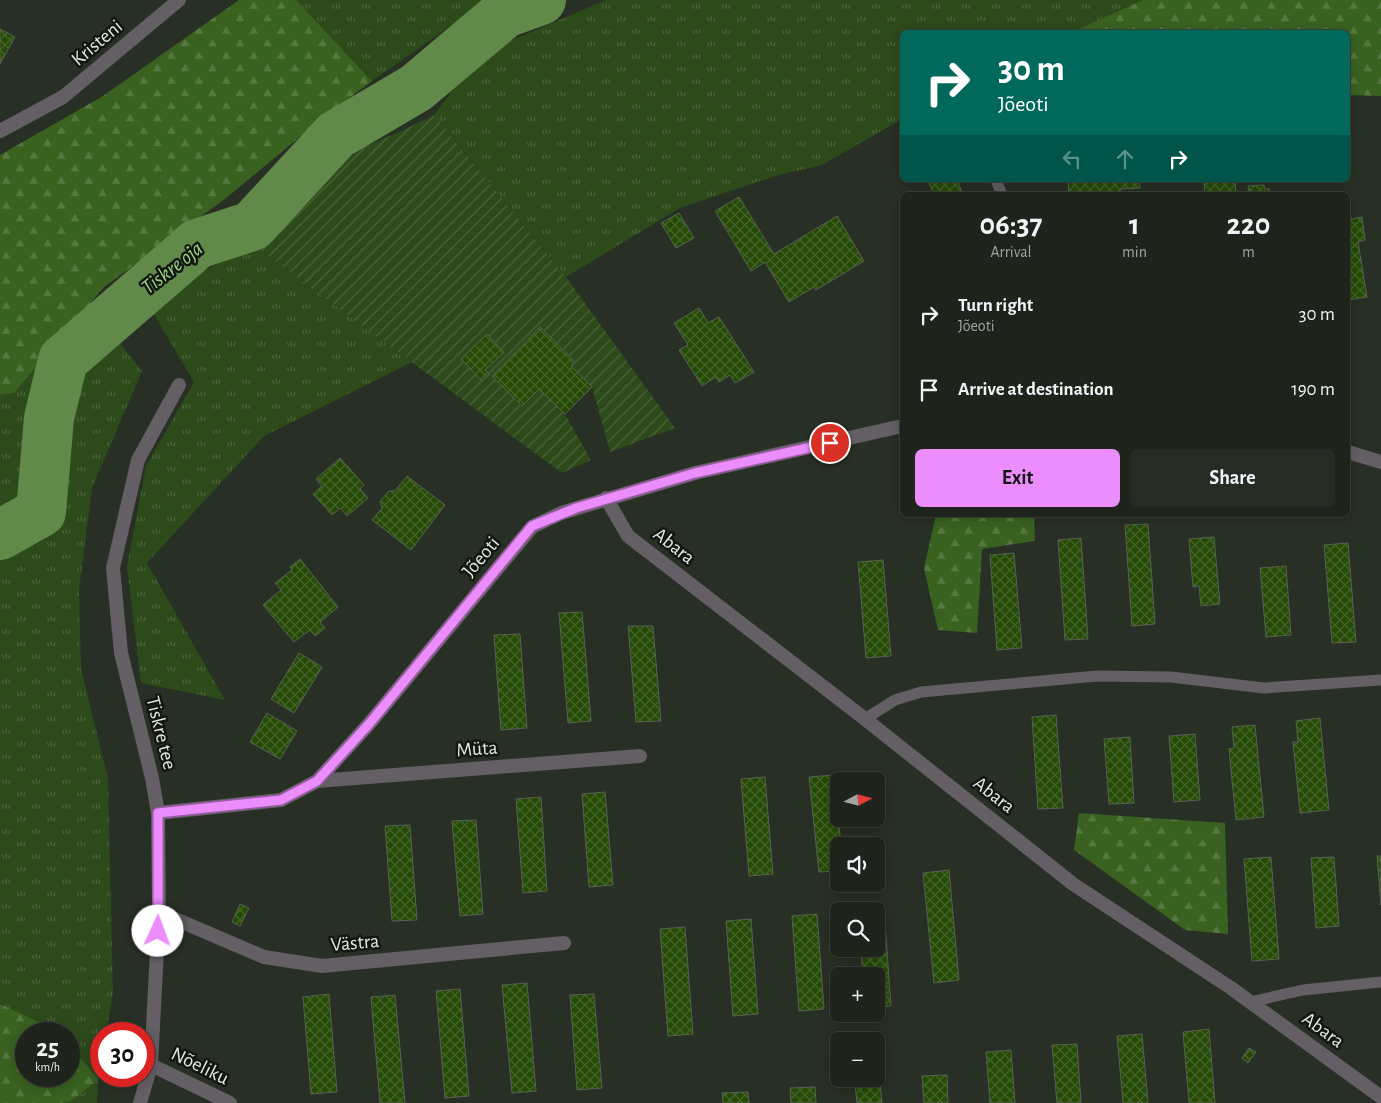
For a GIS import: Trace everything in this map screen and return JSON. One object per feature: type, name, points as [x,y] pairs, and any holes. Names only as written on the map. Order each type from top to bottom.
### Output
[{"type":"street","name":"Kristeni","points":[[0,131],[63,97],[179,0]]},
{"type":"street","name":"Tiskre tee","points":[[153,1022],[159,912],[158,813],[152,778],[121,654],[113,568],[138,460],[179,385]]},
{"type":"street","name":"Jõeoti","points":[[158,813],[281,800],[317,781],[369,724],[532,526],[561,513],[606,498],[695,473],[900,426]]},
{"type":"street","points":[[1350,453],[1381,462]]},
{"type":"street","name":"Abara","points":[[606,498],[628,536],[866,719],[1073,884],[1250,1002],[1381,1097]]},
{"type":"street","name":"Müta","points":[[317,781],[640,756]]},
{"type":"street","name":"Västra","points":[[159,912],[264,957],[322,966],[564,944]]},
{"type":"street","name":"Nõeliku","points":[[155,1067],[230,1103]]},
{"type":"street","name":"Tiskre tee","points":[[140,1103],[145,1087]]},
{"type":"lane","points":[[866,719],[895,700],[921,692],[1097,676],[1171,677],[1264,688],[1381,680]]},
{"type":"lane","points":[[1250,1002],[1303,990],[1381,982]]},
{"type":"green space","points":[[239,0],[296,0],[372,81],[320,120],[225,199],[104,287],[14,393],[0,395],[0,155],[103,96]]},
{"type":"green space","points":[[296,0],[488,0],[372,81]]},
{"type":"green space","points":[[606,0],[1143,0],[1076,30],[900,30],[900,120],[822,165],[775,176],[680,208],[566,277],[434,115],[479,54]]},
{"type":"green space","points":[[1143,0],[1381,0],[1381,96],[1350,95],[1350,30],[1076,30]]},
{"type":"green space","points":[[434,115],[566,277],[675,428],[610,452],[592,387],[571,366],[575,362],[540,328],[492,376],[521,406],[539,389],[565,414],[591,460],[562,473],[253,245],[360,148]],"holes":[[[487,334],[504,352],[485,370],[489,374],[482,381],[461,359]]]},
{"type":"green space","points":[[253,245],[412,362],[264,436],[147,563],[225,700],[141,683],[127,567],[146,466],[194,382],[146,301]]},
{"type":"green space","points":[[89,305],[142,371],[92,488],[79,590],[81,668],[108,779],[113,993],[108,1022],[90,1022],[90,1071],[80,1058],[80,1022],[39,1022],[0,1004],[0,395],[14,393]]},
{"type":"green space","points":[[936,517],[1034,517],[1035,541],[982,549],[977,633],[938,630],[924,568]]},
{"type":"green space","points":[[1079,813],[1225,823],[1228,934],[1185,930],[1074,850]]},
{"type":"green space","points":[[0,1004],[39,1022],[15,1022],[15,1087],[80,1087],[80,1057],[90,1070],[90,1086],[71,1101],[64,1103],[0,1103]]},
{"type":"green space","points":[[90,1086],[98,1087],[97,1103],[64,1103],[71,1101]]},
{"type":"building","points":[[0,29],[15,37],[0,64]]},
{"type":"building","points":[[929,182],[958,182],[962,192],[933,192]]},
{"type":"building","points":[[1068,182],[1139,182],[1140,188],[1120,189],[1120,192],[1069,192]]},
{"type":"building","points":[[1235,182],[1236,192],[1205,192],[1204,183]]},
{"type":"building","points":[[1264,185],[1265,189],[1269,189],[1270,192],[1249,192],[1248,186]]},
{"type":"building","points":[[739,197],[774,254],[837,216],[864,261],[816,290],[814,287],[789,302],[765,262],[751,271],[715,211]]},
{"type":"building","points":[[1350,212],[1351,219],[1362,217],[1365,240],[1358,242],[1367,297],[1350,300]]},
{"type":"building","points":[[679,213],[694,238],[676,248],[661,223]]},
{"type":"building","points":[[699,308],[708,323],[719,317],[754,372],[735,383],[730,375],[719,382],[716,377],[702,386],[679,350],[688,345],[674,323]]},
{"type":"building","points":[[540,327],[575,362],[571,366],[592,387],[565,414],[539,389],[522,406],[492,376]]},
{"type":"building","points":[[487,334],[504,352],[485,370],[489,374],[482,381],[461,359]]},
{"type":"building","points":[[340,458],[364,485],[360,489],[368,498],[347,516],[340,508],[332,515],[313,494],[322,486],[316,479]]},
{"type":"building","points":[[407,476],[445,505],[411,550],[372,520],[382,508],[380,501],[389,491],[395,491]]},
{"type":"building","points":[[1148,524],[1155,624],[1132,626],[1125,525]]},
{"type":"building","points":[[1214,537],[1220,604],[1201,606],[1199,586],[1193,587],[1189,539]]},
{"type":"building","points":[[1081,538],[1088,639],[1065,640],[1058,540]]},
{"type":"building","points":[[1348,543],[1356,642],[1332,643],[1324,545]]},
{"type":"building","points":[[1014,553],[1022,648],[997,650],[990,555]]},
{"type":"building","points":[[300,559],[338,607],[320,622],[325,628],[315,636],[310,630],[294,642],[263,605],[281,590],[275,583],[292,570],[290,567]]},
{"type":"building","points":[[883,560],[891,656],[866,658],[858,562]]},
{"type":"building","points":[[1286,566],[1291,635],[1266,637],[1260,568]]},
{"type":"building","points":[[582,612],[591,721],[568,723],[559,613]]},
{"type":"building","points":[[628,626],[653,626],[661,721],[636,722]]},
{"type":"building","points":[[520,634],[527,728],[501,730],[494,635]]},
{"type":"building","points":[[299,653],[322,667],[294,713],[271,699]]},
{"type":"building","points":[[267,713],[297,731],[280,759],[250,742]]},
{"type":"building","points":[[1056,715],[1063,808],[1038,809],[1032,717]]},
{"type":"building","points":[[1320,718],[1329,810],[1300,813],[1293,742],[1298,742],[1296,721]]},
{"type":"building","points":[[1255,725],[1264,817],[1236,820],[1229,749],[1234,748],[1232,727]]},
{"type":"building","points":[[1195,734],[1200,800],[1174,802],[1169,736]]},
{"type":"building","points":[[1130,737],[1134,803],[1109,804],[1104,739]]},
{"type":"building","points":[[830,775],[830,828],[839,828],[840,837],[830,837],[830,871],[819,872],[809,777]]},
{"type":"building","points":[[765,777],[773,874],[749,876],[741,779]]},
{"type":"building","points":[[605,792],[613,885],[589,887],[582,794]]},
{"type":"building","points":[[541,797],[547,891],[523,893],[516,799]]},
{"type":"building","points":[[476,820],[483,914],[460,916],[452,821]]},
{"type":"building","points":[[410,825],[417,920],[392,921],[385,826]]},
{"type":"building","points":[[1377,856],[1381,856],[1381,905]]},
{"type":"building","points":[[1271,857],[1279,959],[1252,961],[1244,859]]},
{"type":"building","points":[[1334,857],[1339,926],[1316,928],[1311,858]]},
{"type":"building","points":[[949,870],[959,980],[934,983],[923,873]]},
{"type":"building","points":[[240,904],[249,908],[240,926],[232,922]]},
{"type":"building","points":[[817,914],[824,1009],[799,1011],[792,916]]},
{"type":"building","points":[[751,919],[758,1014],[733,1016],[726,921]]},
{"type":"building","points":[[885,923],[891,1006],[885,1006],[885,967],[862,967],[862,957],[885,957]]},
{"type":"building","points":[[685,927],[693,1034],[668,1036],[660,929]]},
{"type":"building","points":[[527,983],[536,1091],[512,1093],[502,985]]},
{"type":"building","points":[[460,989],[469,1096],[445,1098],[436,991]]},
{"type":"building","points":[[329,994],[337,1092],[311,1094],[303,997]]},
{"type":"building","points":[[594,994],[602,1088],[577,1090],[570,995]]},
{"type":"building","points":[[395,995],[405,1103],[380,1103],[371,997]]},
{"type":"building","points":[[1209,1029],[1215,1103],[1189,1103],[1183,1032]]},
{"type":"building","points":[[1142,1034],[1148,1103],[1123,1103],[1117,1036]]},
{"type":"building","points":[[1077,1044],[1081,1103],[1057,1103],[1052,1045]]},
{"type":"building","points":[[1249,1048],[1256,1052],[1248,1063],[1242,1058]]},
{"type":"building","points":[[1011,1050],[1015,1103],[990,1103],[986,1052]]},
{"type":"building","points":[[947,1075],[948,1103],[924,1103],[922,1076]]},
{"type":"building","points":[[815,1087],[816,1103],[791,1103],[790,1088]]},
{"type":"building","points":[[855,1087],[881,1087],[882,1103],[857,1103]]},
{"type":"building","points":[[748,1092],[749,1103],[723,1103],[722,1093]]},
{"type":"waterway","name":"Tiskre oja","points":[[0,535],[41,512],[49,418],[63,360],[197,244],[252,226],[336,135],[416,88],[505,13],[541,0]]},
{"type":"route","points":[[158,931],[158,813],[281,800],[317,781],[369,724],[532,526],[561,513],[606,498],[695,473],[830,443]]}]
